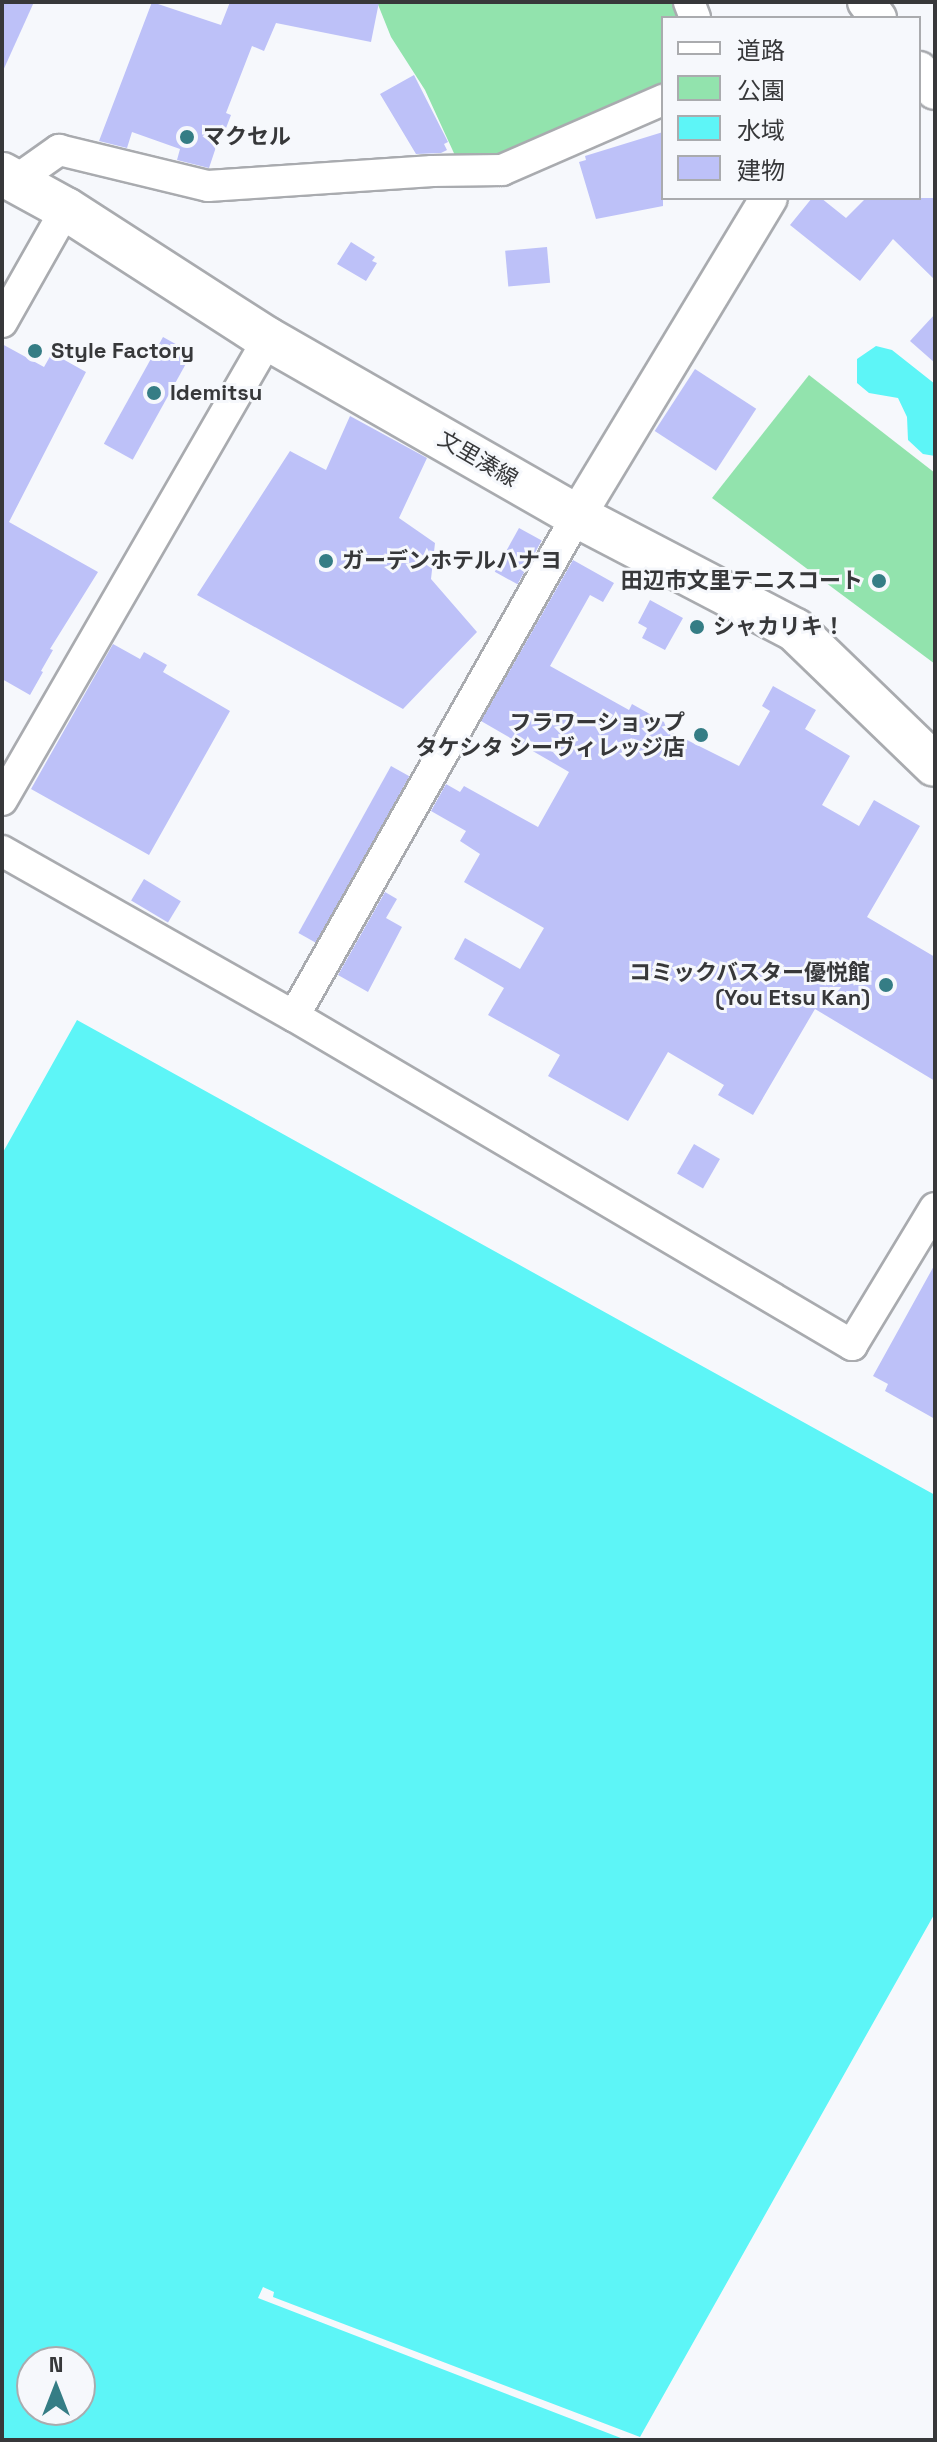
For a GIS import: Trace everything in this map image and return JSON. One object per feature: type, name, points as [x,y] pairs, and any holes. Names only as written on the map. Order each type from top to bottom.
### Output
[{"type":"main road","name":"文里湊線","points":[[9,178],[66,209],[268,339],[577,516],[795,630],[935,765]]},
{"type":"street","points":[[921,73],[935,91]]},
{"type":"street","points":[[9,178],[59,150],[208,186],[502,170],[661,101]]},
{"type":"street","points":[[294,1016],[577,516],[758,206]]},
{"type":"street","points":[[2,322],[66,209]]},
{"type":"street","points":[[2,800],[268,339]]},
{"type":"street","points":[[2,851],[294,1016],[852,1345],[935,1208]]},
{"type":"green space","points":[[377,2],[676,2],[682,16],[661,16],[661,88],[510,155],[458,162],[425,90],[391,37]]},
{"type":"green space","name":"田辺市文里テニスコート","points":[[809,375],[935,473],[935,664],[712,498]]},
{"type":"water","points":[[876,346],[892,350],[935,384],[935,456],[923,454],[908,440],[907,417],[898,398],[869,393],[857,383],[857,359]]},
{"type":"water","points":[[77,1020],[935,1495],[935,1913],[640,2437],[273,2297],[274,2292],[263,2287],[258,2298],[626,2440],[2,2440],[2,1154]]},
{"type":"building","points":[[2,2],[34,2],[2,73]]},
{"type":"building","points":[[152,2],[221,25],[230,2],[379,2],[371,42],[276,23],[264,51],[252,46],[226,113],[231,115],[223,136],[220,135],[209,168],[177,160],[180,149],[132,132],[127,148],[99,141]]},
{"type":"building","points":[[414,75],[448,142],[444,144],[447,150],[441,153],[416,154],[380,94]]},
{"type":"building","points":[[661,133],[663,206],[596,219],[579,162],[586,160],[585,156]]},
{"type":"building","points":[[935,198],[935,280],[893,239],[860,281],[790,225],[810,200],[824,200],[846,218],[864,200]]},
{"type":"building","points":[[351,242],[375,257],[372,261],[377,263],[366,281],[337,264]]},
{"type":"building","points":[[547,247],[550,283],[508,287],[505,251]]},
{"type":"building","points":[[935,314],[935,363],[910,341]]},
{"type":"building","points":[[163,337],[192,353],[133,460],[104,444]]},
{"type":"building","points":[[2,344],[44,367],[52,353],[86,372],[9,522],[98,572],[50,649],[53,650],[30,695],[2,679]]},
{"type":"building","points":[[695,369],[756,409],[716,471],[655,431]]},
{"type":"building","name":"ガーデンホテルハナヨ","points":[[350,416],[427,458],[399,518],[435,543],[431,579],[477,632],[403,709],[197,595],[290,451],[326,470]]},
{"type":"building","points":[[519,528],[542,541],[517,584],[495,572]]},
{"type":"building","points":[[573,560],[614,583],[603,602],[590,595],[550,666],[629,710],[632,704],[664,722],[667,730],[739,766],[770,711],[762,706],[773,686],[816,710],[805,729],[850,756],[822,805],[859,826],[874,800],[920,826],[867,917],[935,957],[935,1081],[815,1009],[753,1115],[718,1095],[724,1085],[668,1052],[628,1121],[548,1076],[560,1055],[488,1015],[504,988],[454,959],[465,938],[520,969],[544,928],[464,882],[480,854],[460,841],[466,831],[431,811],[446,784],[460,792],[464,786],[538,827],[569,772],[481,721]]},
{"type":"building","points":[[650,600],[683,618],[665,650],[642,638],[647,628],[638,623]]},
{"type":"building","points":[[113,644],[140,659],[144,652],[167,665],[163,672],[230,711],[149,855],[31,789]]},
{"type":"building","points":[[391,766],[409,776],[317,943],[298,933]]},
{"type":"building","points":[[144,879],[181,901],[168,923],[131,900]]},
{"type":"building","points":[[385,892],[397,899],[386,918],[402,927],[368,992],[338,975]]},
{"type":"building","points":[[694,1144],[720,1159],[703,1188],[677,1173]]},
{"type":"building","points":[[935,1264],[935,1419],[885,1391],[888,1384],[873,1376]]},
{"type":"place","name":"マクセル","points":[[187,137]]},
{"type":"place","name":"Style Factory","points":[[35,351]]},
{"type":"place","name":"Idemitsu","points":[[154,393]]},
{"type":"place","name":"ガーデンホテルハナヨ","points":[[326,561]]},
{"type":"place","name":"田辺市文里テニスコート","points":[[879,581]]},
{"type":"place","name":"シャカリキ！","points":[[697,627]]},
{"type":"place","name":"フラワーショップ タケシタ シーヴィレッジ店","points":[[701,735]]},
{"type":"place","name":"コミックバスター優悦館 (You Etsu Kan)","points":[[886,985]]}]
